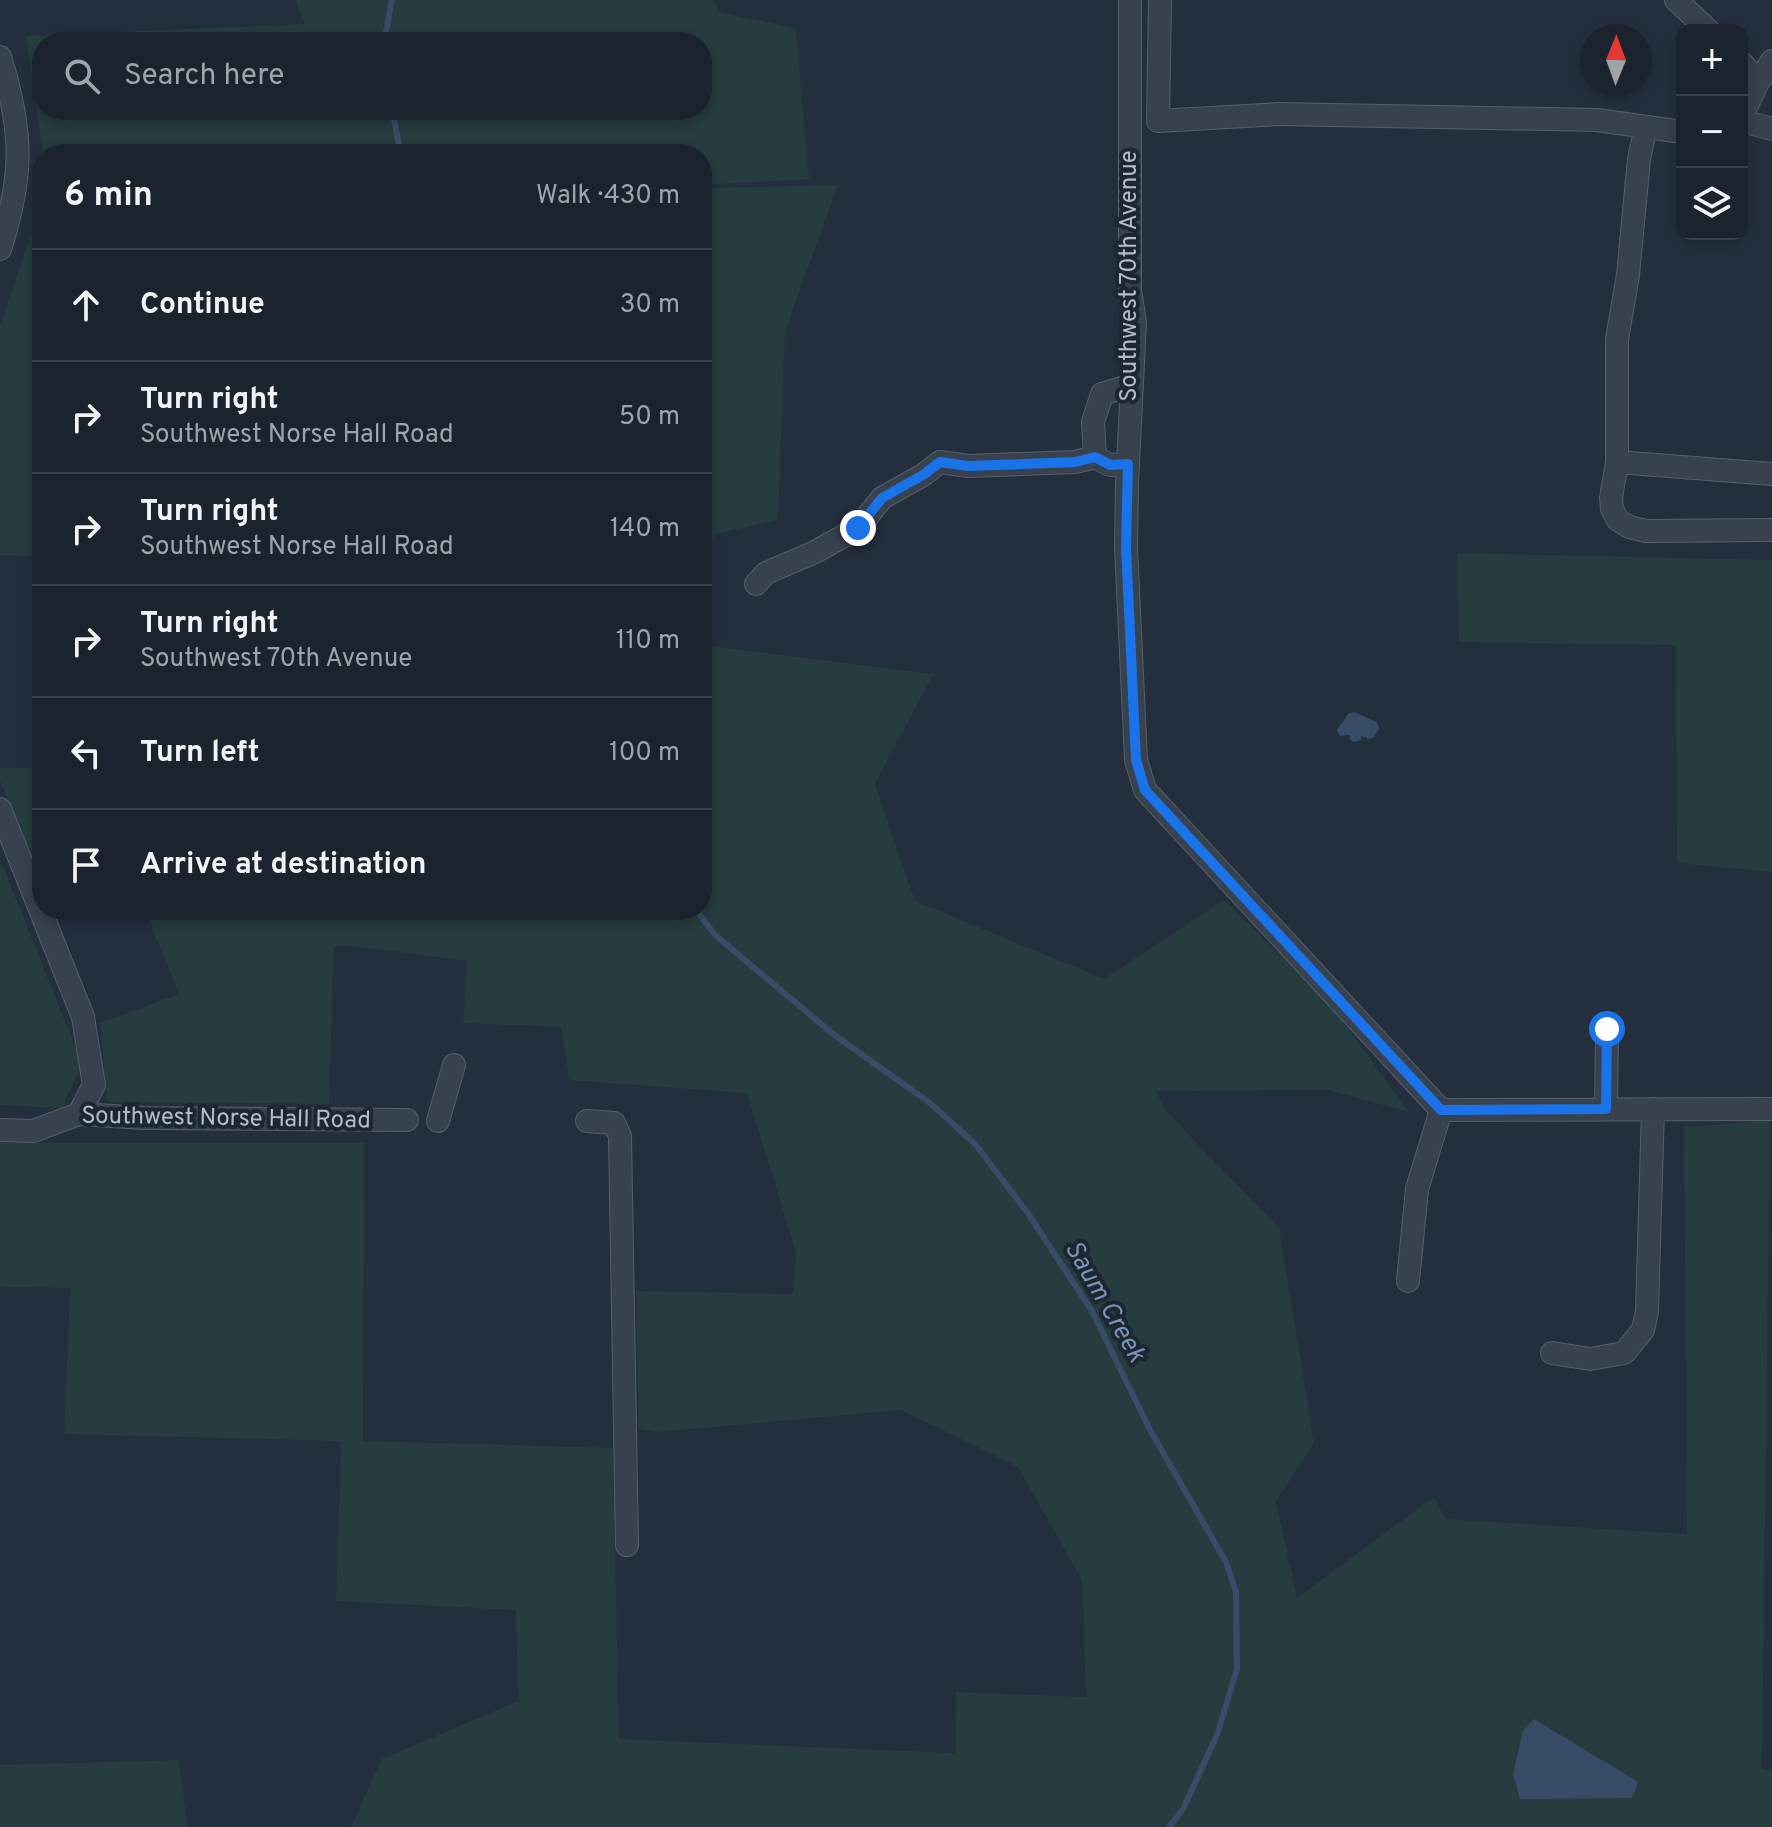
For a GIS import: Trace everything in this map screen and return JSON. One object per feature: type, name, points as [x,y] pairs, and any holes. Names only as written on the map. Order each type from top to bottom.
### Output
[{"type":"street","name":"Southwest 70th Avenue","points":[[1130,0],[1130,291],[1135,322],[1126,547],[1136,760],[1145,790],[1441,1110]]},
{"type":"street","points":[[1160,0],[1158,121],[1279,114],[1597,120],[1676,131]]},
{"type":"street","points":[[1676,0],[1702,24]]},
{"type":"street","points":[[0,57],[15,126],[17,168],[0,249]]},
{"type":"street","points":[[1748,105],[1772,61]]},
{"type":"street","points":[[1748,70],[1758,82]]},
{"type":"street","points":[[1748,121],[1772,129]]},
{"type":"street","points":[[1646,127],[1639,159],[1628,275],[1617,339],[1617,462],[1612,509],[1618,520],[1629,527],[1646,531],[1772,530]]},
{"type":"street","points":[[1095,457],[1093,422],[1102,394],[1132,385]]},
{"type":"street","points":[[756,584],[766,573],[815,552],[858,528],[882,498],[940,462],[968,466],[1075,462],[1095,457],[1110,465],[1128,464]]},
{"type":"street","points":[[1617,462],[1772,474]]},
{"type":"street","points":[[0,809],[32,889]]},
{"type":"street","points":[[44,920],[83,1017],[94,1085],[79,1114]]},
{"type":"street","points":[[1606,1109],[1607,1029]]},
{"type":"street","points":[[438,1121],[454,1065]]},
{"type":"street","points":[[1552,1353],[1590,1359],[1624,1353],[1643,1330],[1647,1311],[1653,1109]]},
{"type":"street","points":[[1408,1281],[1417,1189],[1441,1110],[1772,1109]]},
{"type":"street","name":"Southwest Norse Hall Road","points":[[0,1130],[33,1131],[79,1114],[145,1118],[407,1120]]},
{"type":"street","points":[[587,1121],[614,1123],[620,1136],[627,1545]]},
{"type":"green space","points":[[296,0],[713,0],[721,13],[796,28],[809,179],[712,184],[712,144],[42,144],[38,120],[712,120],[712,32],[119,32],[305,24]]},
{"type":"green space","points":[[26,36],[32,36],[32,78]]},
{"type":"green space","points":[[838,185],[785,331],[778,520],[715,534],[712,549],[712,188]]},
{"type":"green space","points":[[32,230],[32,556],[0,555],[0,325]]},
{"type":"green space","points":[[1457,553],[1772,560],[1772,872],[1677,863],[1676,645],[1459,642]]},
{"type":"green space","points":[[712,646],[933,674],[875,784],[915,901],[1104,979],[1224,900],[1330,1004],[1409,1112],[1328,1090],[1156,1091],[1166,1111],[1279,1228],[1314,1443],[1276,1501],[1297,1598],[1434,1497],[1445,1519],[1687,1534],[1684,1127],[1770,1118],[1762,1769],[1772,1770],[1772,1827],[351,1827],[382,1759],[518,1701],[516,1610],[336,1601],[341,1441],[64,1434],[70,1288],[0,1287],[0,1143],[364,1143],[363,1441],[613,1448],[619,1739],[955,1753],[956,1692],[1086,1697],[1082,1580],[1018,1467],[902,1410],[657,1432],[639,1429],[636,1291],[793,1294],[796,1252],[747,1093],[569,1080],[561,1027],[463,1023],[467,961],[334,946],[329,1104],[107,1102],[100,1023],[179,994],[149,920],[712,920]]},
{"type":"green space","points":[[0,768],[32,768],[32,859],[0,781]]},
{"type":"green space","points":[[2,864],[82,1064],[62,1108],[0,1105]]},
{"type":"green space","points":[[179,1760],[188,1827],[0,1827],[0,1765]]},
{"type":"water","points":[[1354,712],[1377,722],[1379,728],[1374,737],[1361,736],[1361,740],[1355,742],[1350,740],[1350,735],[1340,736],[1338,728],[1348,714]]},
{"type":"water","points":[[1534,1719],[1638,1782],[1632,1798],[1520,1799],[1513,1774],[1523,1731]]},
{"type":"waterway","name":"Saum Creek","points":[[386,32],[392,0]]},
{"type":"waterway","name":"Saum Creek","points":[[394,120],[399,144]]},
{"type":"waterway","name":"Saum Creek","points":[[704,920],[715,935],[833,1034],[930,1103],[975,1144],[1027,1212],[1092,1311],[1150,1430],[1226,1562],[1236,1592],[1237,1669],[1217,1735],[1183,1809],[1169,1827]]},
{"type":"route","points":[[858,528],[882,498],[940,462],[968,466],[1075,462],[1095,457],[1110,465],[1128,464],[1126,547],[1136,760],[1145,790],[1441,1110],[1606,1109],[1607,1029]]}]
